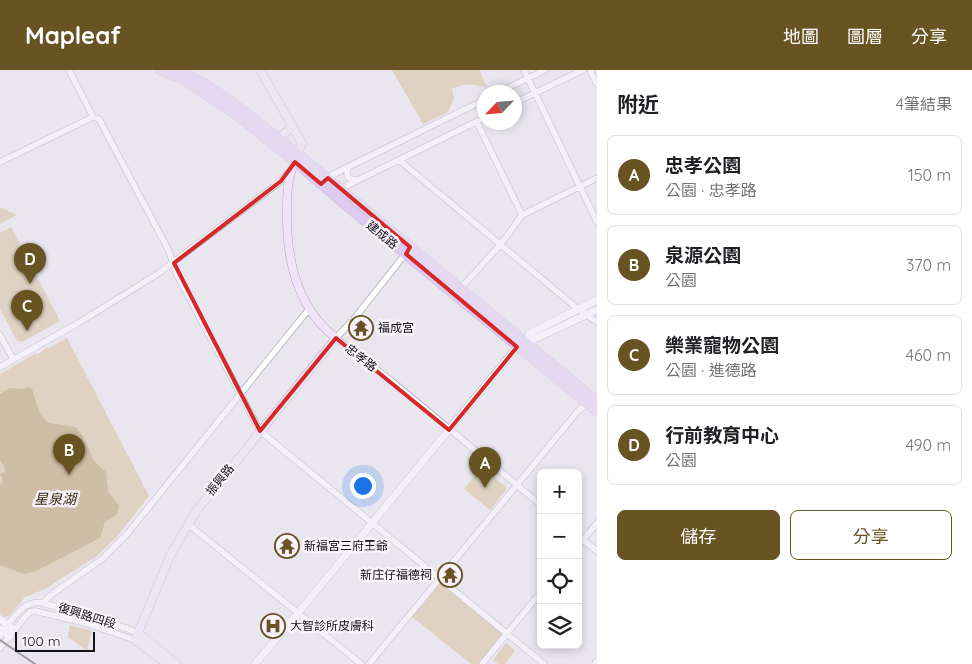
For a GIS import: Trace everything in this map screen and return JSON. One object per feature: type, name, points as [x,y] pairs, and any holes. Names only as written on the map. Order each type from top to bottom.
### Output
[{"type":"main road","name":"建成路","points":[[159,70],[184,80],[297,158]]},
{"type":"main road","name":"建成路","points":[[179,70],[206,84],[227,98],[278,139],[324,181],[593,402],[597,412]]},
{"type":"main road","points":[[260,70],[302,143],[297,158]]},
{"type":"main road","points":[[278,139],[293,126]]},
{"type":"main road","name":"忠孝路","points":[[297,158],[288,181],[288,239],[293,271],[309,308],[326,331],[336,338]]},
{"type":"main road","name":"建成路","points":[[324,181],[340,188],[408,251]]},
{"type":"main road","name":"振興路","points":[[137,637],[171,554],[188,524],[210,492],[336,338]]},
{"type":"main road","name":"復興路四段","points":[[137,637],[167,664]]},
{"type":"main road","name":"復興路四段","points":[[137,637],[177,664]]},
{"type":"street","points":[[69,70],[93,116],[98,119],[110,138],[169,251],[176,273],[260,430],[544,664]]},
{"type":"street","points":[[524,70],[597,222]]},
{"type":"street","points":[[514,85],[545,70]]},
{"type":"street","points":[[522,99],[583,70]]},
{"type":"street","points":[[590,70],[597,84]]},
{"type":"street","points":[[324,181],[348,167],[477,103]]},
{"type":"street","points":[[0,162],[93,116]]},
{"type":"street","points":[[340,188],[476,122],[522,215]]},
{"type":"street","points":[[0,367],[80,322],[174,263],[281,181],[297,158]]},
{"type":"street","points":[[399,160],[578,309],[588,314],[597,322]]},
{"type":"street","points":[[348,167],[347,175],[350,179],[356,180]]},
{"type":"street","points":[[458,292],[500,244],[522,215],[597,178]]},
{"type":"street","points":[[336,338],[354,319],[408,251]]},
{"type":"street","points":[[254,664],[530,333],[597,300]]},
{"type":"street","points":[[43,603],[52,594],[112,550],[309,308]]},
{"type":"street","points":[[521,344],[537,339],[597,310]]},
{"type":"street","points":[[0,334],[13,359]]},
{"type":"street","name":"忠孝路","points":[[336,338],[537,502]]},
{"type":"street","points":[[369,664],[578,411],[593,402]]},
{"type":"street","points":[[582,537],[597,523]]},
{"type":"street","points":[[188,524],[361,664]]},
{"type":"street","points":[[582,539],[597,551]]},
{"type":"street","points":[[482,664],[537,597]]},
{"type":"street","name":"復興路四段","points":[[0,648],[6,631],[25,606],[34,602],[126,628],[137,637]]},
{"type":"street","name":"復興路四段","points":[[6,631],[28,614],[35,611],[137,637]]},
{"type":"street","points":[[0,619],[6,631]]},
{"type":"highlighted area","points":[[295,162],[321,184],[328,178],[410,247],[406,254],[517,347],[449,430],[336,338],[260,431],[174,263],[281,181]]},
{"type":"shaded area","points":[[392,70],[479,70],[486,85],[466,84],[452,89],[454,98],[448,112],[423,124]]},
{"type":"shaded area","points":[[0,207],[17,215],[0,224]]},
{"type":"shaded area","points":[[11,227],[60,321],[22,342],[17,341],[0,309],[0,233]]},
{"type":"shaded area","points":[[67,338],[149,496],[116,538],[97,556],[45,589],[25,597],[9,616],[5,617],[0,614],[0,374],[36,353],[37,355],[47,347],[49,348]]},
{"type":"shaded area","points":[[482,467],[506,487],[506,490],[490,510],[464,489]]},
{"type":"shaded area","points":[[440,581],[504,633],[479,664],[471,664],[411,616]]},
{"type":"shaded area","points":[[70,625],[92,631],[87,651],[68,637]]},
{"type":"shaded area","points":[[506,643],[515,651],[505,664],[498,664],[493,660]]},
{"type":"water","name":"星泉湖","points":[[28,386],[32,389],[40,414],[49,423],[75,427],[81,433],[94,461],[106,472],[108,491],[119,506],[117,514],[105,522],[100,538],[34,572],[24,574],[0,565],[0,485],[3,481],[0,474],[6,471],[0,460],[0,394],[9,388],[25,389]]},
{"type":"railway","points":[[0,640],[35,664]]},
{"type":"place","name":"行前教育中心","points":[[30,284]]},
{"type":"place","name":"福成宮","points":[[361,328]]},
{"type":"place","name":"樂業寵物公園","points":[[27,331]]},
{"type":"place","name":"泉源公園","points":[[69,475]]},
{"type":"place","name":"忠孝公園","points":[[485,488]]},
{"type":"place","name":"新福宮三府王爺","points":[[287,546]]},
{"type":"place","name":"新庄仔福德祠","points":[[450,575]]},
{"type":"place","name":"大智診所皮膚科","points":[[273,626]]}]
